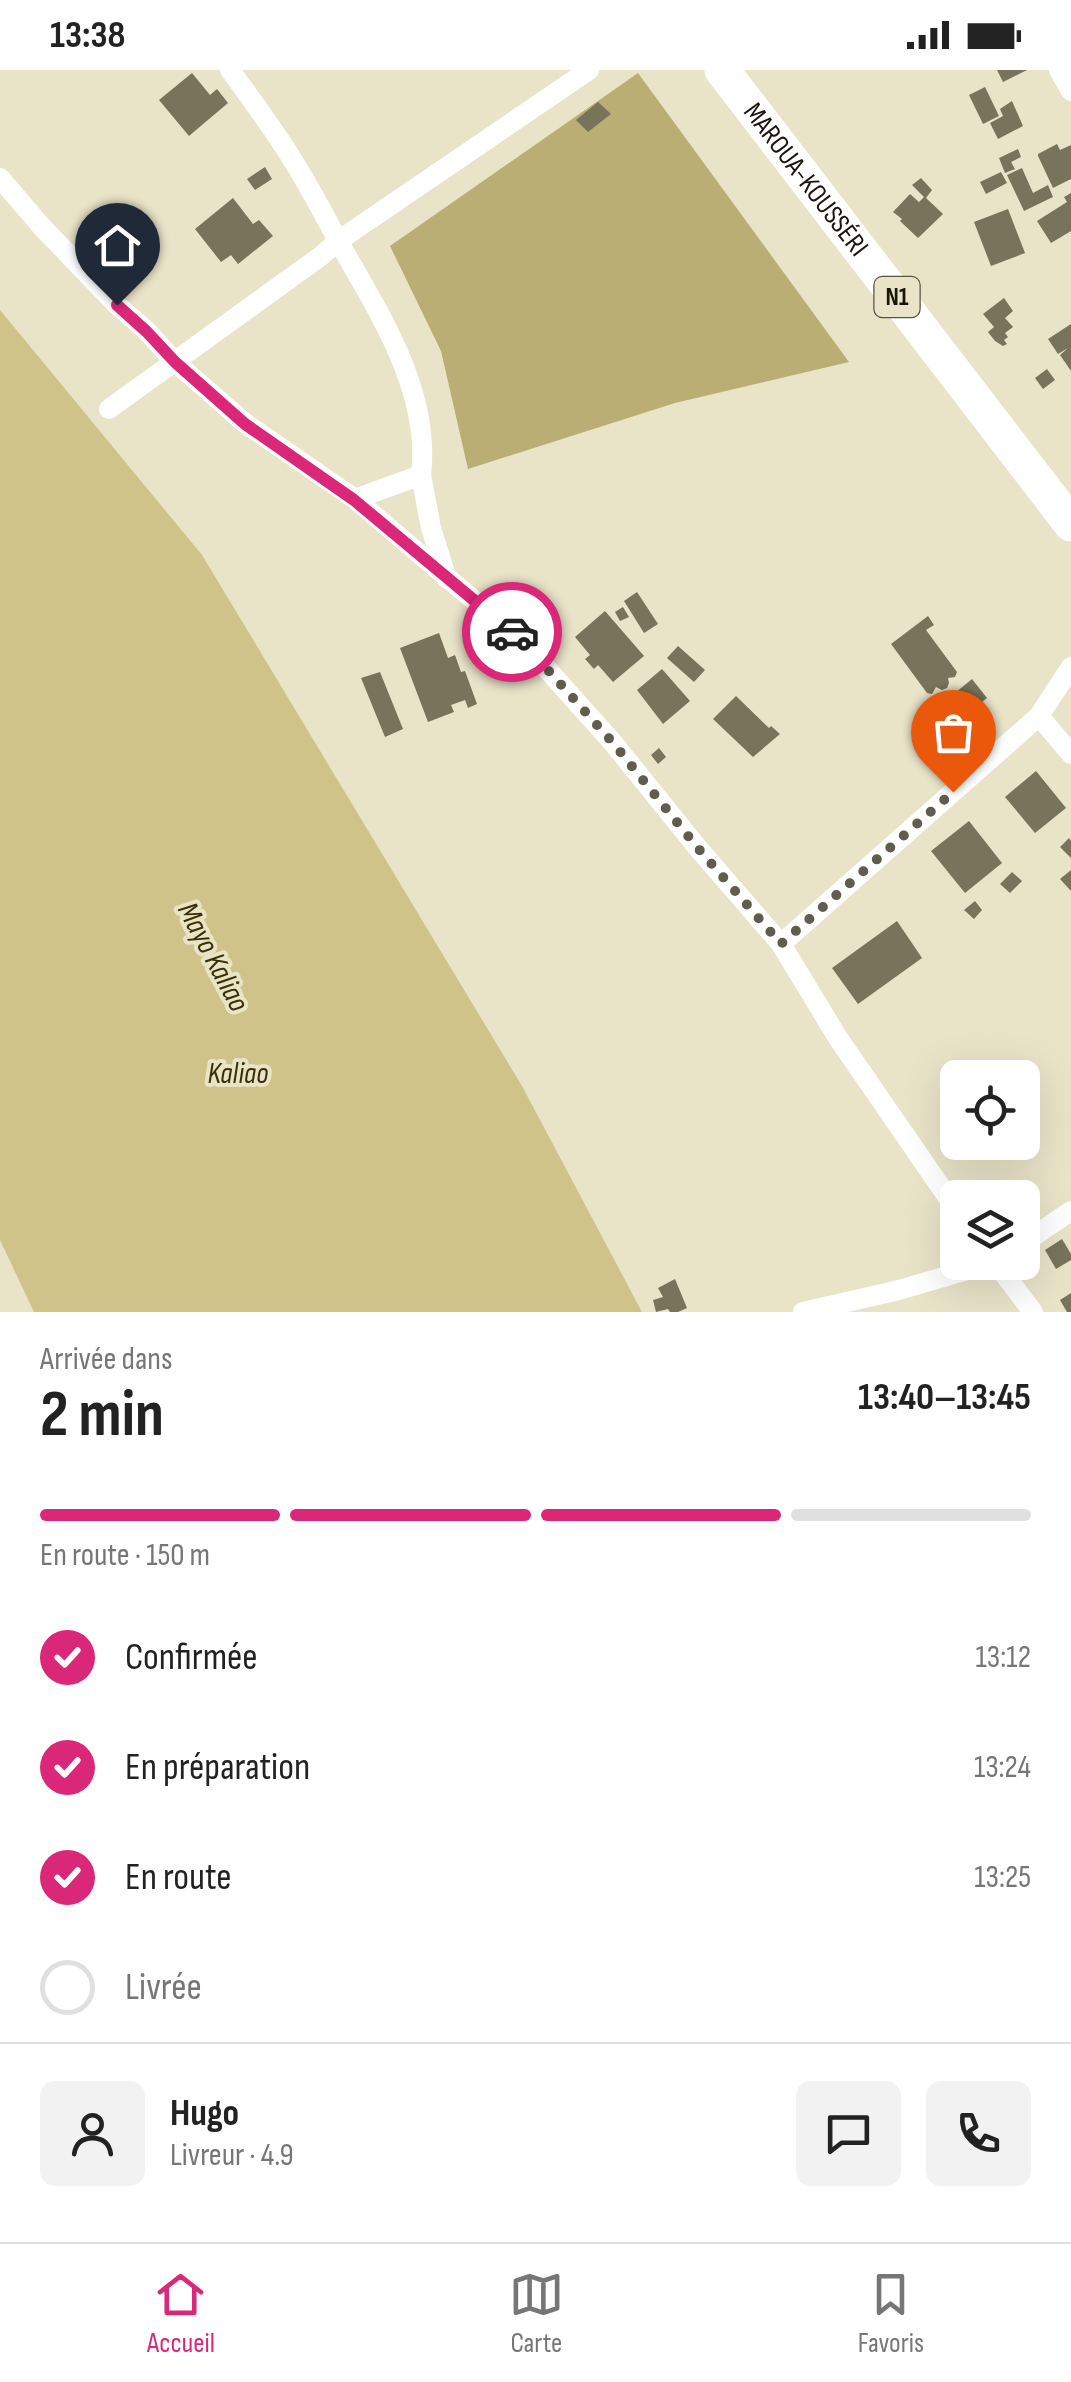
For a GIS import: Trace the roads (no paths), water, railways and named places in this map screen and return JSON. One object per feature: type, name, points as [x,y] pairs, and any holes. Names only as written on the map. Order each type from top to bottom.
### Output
[{"type":"highway","name":"MAROUA-KOUSSÉRI","points":[[722,70],[1071,524]]},
{"type":"street","points":[[230,70],[292,158],[398,353],[421,426],[420,475],[431,528],[448,580]]},
{"type":"street","points":[[110,410],[338,240],[590,70]]},
{"type":"street","points":[[1059,70],[1071,91]]},
{"type":"street","points":[[0,178],[42,227],[175,362],[245,424],[354,500],[523,642],[781,944],[838,1038],[940,1186]]},
{"type":"street","points":[[354,500],[420,475]]},
{"type":"street","points":[[781,944],[1039,716],[1071,667]]},
{"type":"street","points":[[1039,716],[1071,754]]},
{"type":"street","points":[[1040,1232],[1071,1211]]},
{"type":"street","points":[[804,1312],[940,1278]]},
{"type":"street","points":[[1008,1280],[1033,1312]]},
{"type":"water","name":"Kaliao","points":[[0,310],[202,555],[522,1086],[642,1312],[34,1312],[0,1240]]},
{"type":"water label","name":"Mayo Kaliao","points":[[213,957]]}]
